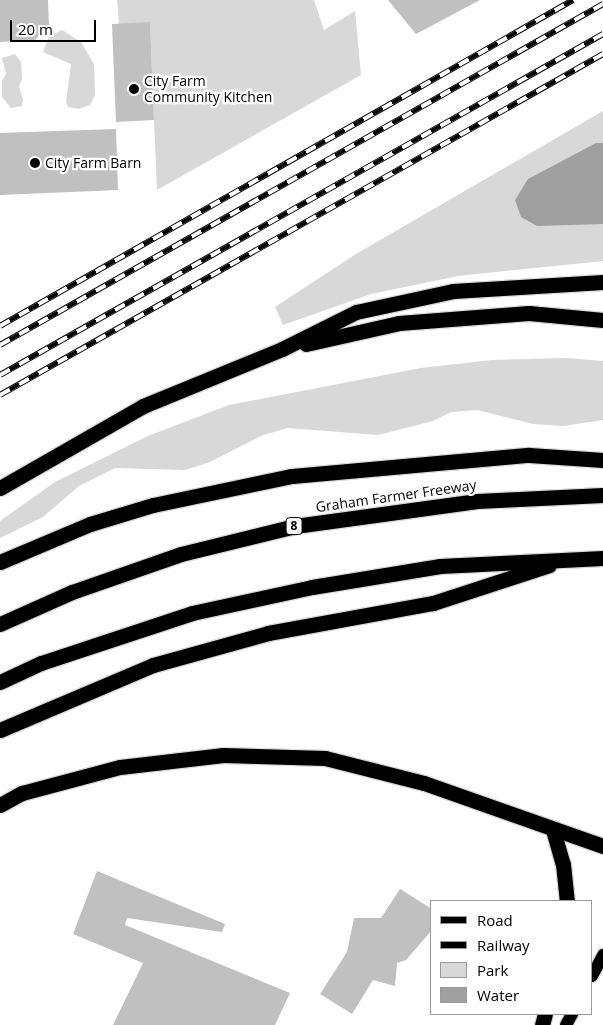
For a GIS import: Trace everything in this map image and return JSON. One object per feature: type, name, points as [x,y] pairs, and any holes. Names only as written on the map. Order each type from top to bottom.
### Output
[{"type":"highway","points":[[0,488],[143,406],[282,349],[356,312],[453,291],[603,282]]},
{"type":"highway","points":[[282,349],[399,323],[529,313],[603,320]]},
{"type":"highway","points":[[0,562],[90,524],[153,505],[292,476],[529,455],[603,460]]},
{"type":"highway","name":"Graham Farmer Freeway","points":[[0,624],[72,592],[181,554],[295,526],[477,501],[603,495]]},
{"type":"highway","points":[[0,682],[40,663],[192,613],[257,599],[440,566],[570,558],[603,558]]},
{"type":"highway","points":[[0,730],[153,665],[268,633],[433,603],[570,558]]},
{"type":"highway","points":[[0,805],[22,793],[120,767],[223,755],[326,758],[424,783],[553,830],[603,846]]},
{"type":"highway","points":[[553,830],[562,864],[567,900]]},
{"type":"main road","points":[[593,974],[603,955]]},
{"type":"green space","points":[[117,0],[314,0],[324,30],[355,11],[361,75],[157,190],[150,23],[119,24]]},
{"type":"green space","points":[[62,30],[81,42],[94,64],[95,95],[90,105],[79,109],[68,107],[66,102],[71,64],[43,52],[49,36]]},
{"type":"green space","points":[[15,54],[21,62],[22,79],[19,86],[23,100],[22,106],[11,108],[2,97],[2,81],[6,74],[2,58]]},
{"type":"green space","points":[[603,111],[603,261],[458,276],[371,294],[283,325],[275,307],[356,254]]},
{"type":"green space","points":[[567,358],[603,361],[603,420],[563,426],[533,424],[477,410],[451,412],[433,421],[378,435],[288,428],[263,435],[210,462],[185,470],[115,468],[79,486],[43,517],[0,538],[0,521],[55,482],[148,436],[229,405],[421,368],[492,360]]},
{"type":"water","points":[[596,143],[603,143],[603,224],[537,226],[521,217],[515,200],[528,179]]},
{"type":"building","points":[[0,0],[48,0],[49,25],[35,40],[0,42]]},
{"type":"building","points":[[388,0],[480,0],[416,34]]},
{"type":"building","points":[[150,22],[154,120],[116,122],[112,24]]},
{"type":"building","name":"City Farm Barn","points":[[116,129],[118,190],[0,195],[0,133]]},
{"type":"building","points":[[97,871],[225,924],[222,932],[127,918],[125,925],[290,993],[275,1025],[113,1025],[143,963],[73,934]]},
{"type":"building","points":[[400,889],[430,908],[430,932],[406,960],[397,963],[395,986],[373,980],[352,1014],[320,994],[347,952],[354,918],[381,918]]},
{"type":"railway","points":[[0,326],[573,0]]},
{"type":"railway","points":[[0,345],[603,4]]},
{"type":"railway","points":[[0,375],[603,34]]},
{"type":"railway","points":[[0,395],[603,54]]},
{"type":"place","name":"City Farm Community Kitchen","points":[[134,89]]},
{"type":"place","name":"City Farm Barn","points":[[35,163]]}]
